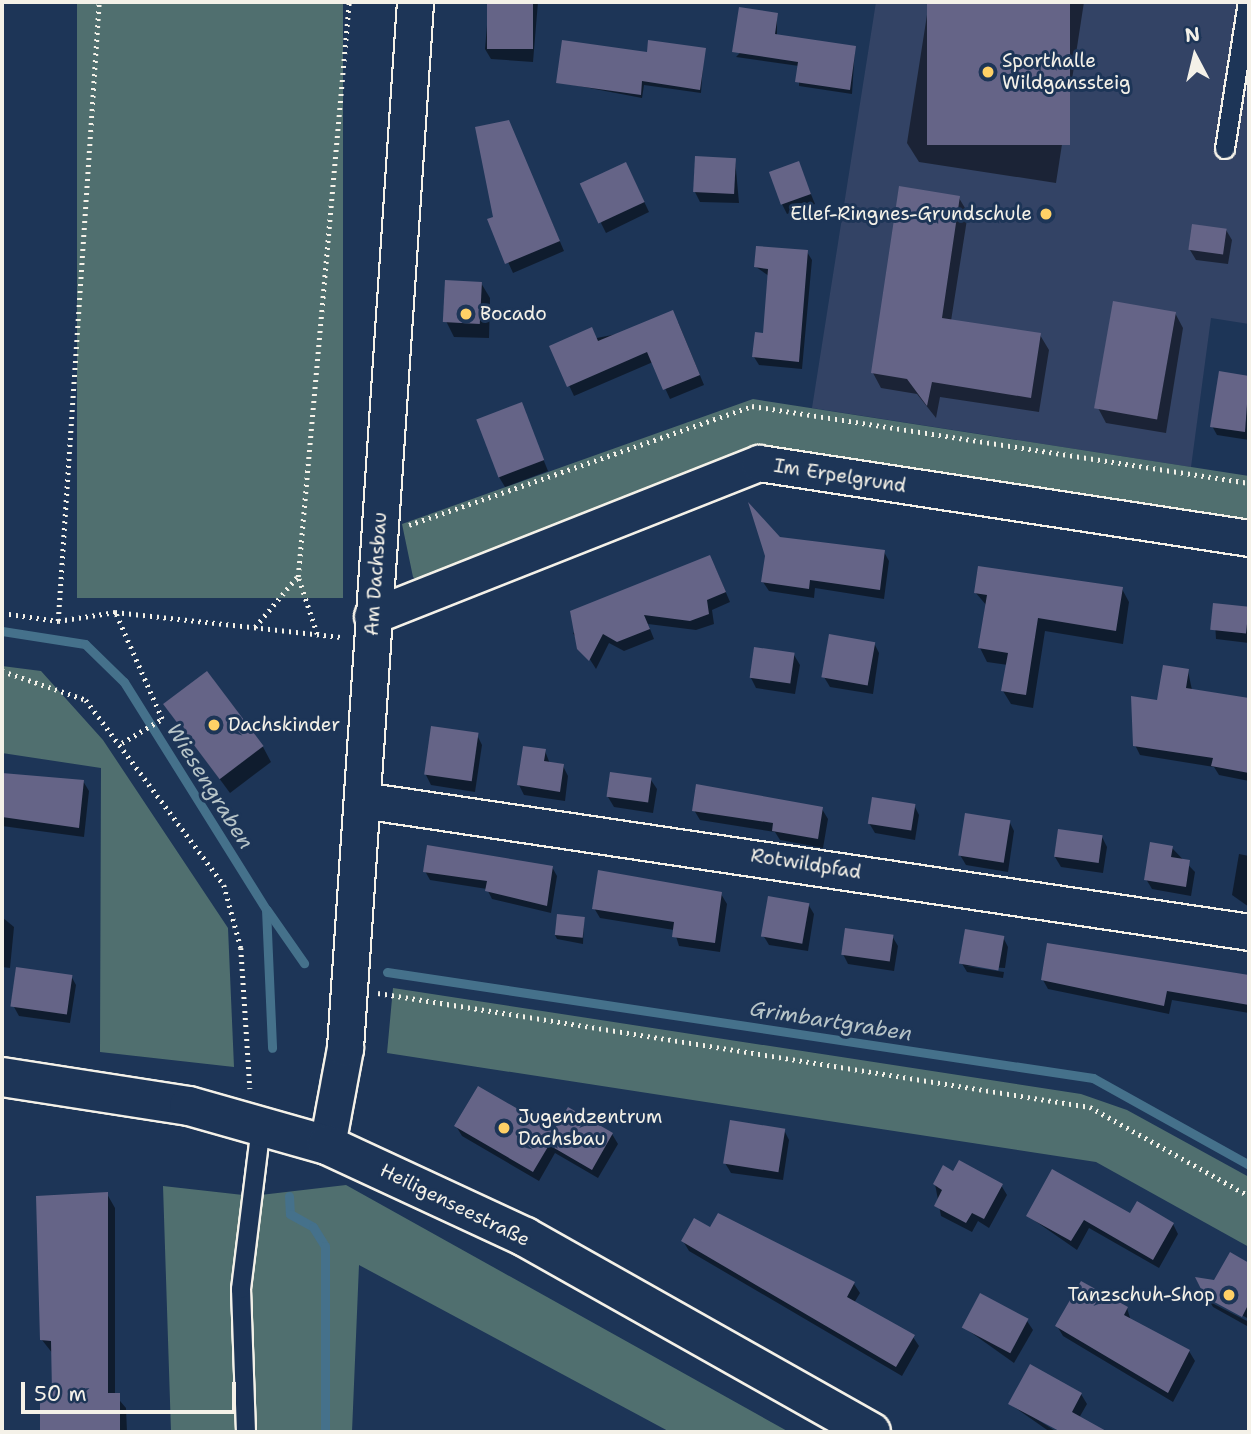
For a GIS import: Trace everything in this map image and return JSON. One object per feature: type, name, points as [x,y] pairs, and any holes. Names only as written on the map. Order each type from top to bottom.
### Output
[{"type":"main road","name":"Heiligenseestraße","points":[[2,1077],[108,1091],[261,1125],[327,1145],[525,1237],[871,1432]]},
{"type":"street","name":"Am Dachsbau","points":[[327,1145],[349,989],[371,627],[415,2]]},
{"type":"street","name":"Im Erpelgrund","points":[[371,627],[759,463],[1249,538]]},
{"type":"street","name":"Rotwildpfad","points":[[362,800],[1249,932]]},
{"type":"lane","points":[[1225,149],[1248,2]]},
{"type":"lane","points":[[246,1432],[241,1289],[261,1125]]},
{"type":"path","points":[[58,621],[99,2]]},
{"type":"path","points":[[317,634],[298,577],[349,2]]},
{"type":"path","points":[[255,627],[298,577]]},
{"type":"path","points":[[115,612],[162,719],[122,743]]},
{"type":"path","points":[[2,613],[58,621],[115,612],[317,634],[371,627]]},
{"type":"path","points":[[2,671],[86,700],[122,743],[224,885],[241,948],[244,1068],[261,1125]]},
{"type":"path","points":[[349,989],[1090,1107],[1249,1196]]},
{"type":"shaded area","name":"Ellef-Ringnes-Grundschule","points":[[876,2],[1249,2],[1249,324],[1211,318],[1191,467],[812,408]]},
{"type":"green space","points":[[77,2],[343,2],[343,598],[77,598]]},
{"type":"green space","points":[[753,399],[1249,476],[1249,530],[800,460],[422,586],[413,577],[402,524]]},
{"type":"green space","points":[[2,666],[41,671],[103,740],[228,928],[234,1067],[100,1052],[101,768],[2,753]]},
{"type":"green space","points":[[393,988],[1081,1094],[1127,1110],[1249,1177],[1249,1247],[1096,1162],[387,1053]]},
{"type":"green space","points":[[346,1185],[789,1432],[670,1432],[359,1265],[352,1432],[171,1432],[163,1186],[252,1196]]},
{"type":"building","points":[[487,2],[533,2],[533,49],[487,49]]},
{"type":"building","name":"Sporthalle Wildganssteig","points":[[927,2],[1070,2],[1070,145],[927,145]]},
{"type":"building","points":[[739,7],[778,13],[775,34],[856,46],[850,90],[795,82],[798,62],[732,52]]},
{"type":"building","points":[[562,40],[647,52],[648,40],[706,48],[700,90],[642,81],[641,95],[556,83]]},
{"type":"building","points":[[509,120],[560,241],[505,264],[487,219],[493,217],[475,127]]},
{"type":"building","points":[[695,156],[736,158],[734,194],[693,192]]},
{"type":"building","points":[[799,161],[811,194],[781,205],[769,172]]},
{"type":"building","points":[[626,162],[645,202],[598,223],[580,184]]},
{"type":"building","points":[[899,186],[960,196],[942,318],[1041,333],[1031,398],[932,382],[927,406],[907,379],[871,373]]},
{"type":"building","points":[[1192,224],[1227,229],[1223,255],[1188,250]]},
{"type":"building","points":[[756,246],[808,250],[799,362],[752,357],[755,332],[763,333],[768,269],[754,267]]},
{"type":"building","points":[[445,280],[482,282],[480,324],[443,322]]},
{"type":"building","points":[[1113,301],[1176,312],[1157,419],[1094,408]]},
{"type":"building","points":[[673,310],[700,375],[663,390],[647,352],[567,387],[549,346],[592,327],[598,341]]},
{"type":"building","points":[[1219,371],[1249,376],[1245,432],[1210,427]]},
{"type":"building","points":[[522,402],[544,460],[498,477],[476,420]]},
{"type":"building","points":[[748,502],[780,537],[885,550],[880,590],[810,580],[809,589],[761,582],[765,556]]},
{"type":"building","points":[[710,555],[726,592],[707,600],[709,614],[690,621],[644,615],[650,629],[617,642],[603,634],[589,661],[577,649],[570,611]]},
{"type":"building","points":[[978,566],[1123,587],[1116,631],[1038,618],[1026,695],[1001,691],[1008,653],[978,648],[987,595],[974,593]]},
{"type":"building","points":[[1213,603],[1249,607],[1246,634],[1210,630]]},
{"type":"building","points":[[829,634],[875,642],[868,685],[821,677]]},
{"type":"building","points":[[754,647],[795,653],[790,683],[750,678]]},
{"type":"building","points":[[1163,665],[1189,669],[1186,688],[1249,698],[1249,773],[1211,766],[1213,758],[1133,746],[1131,696],[1157,700]]},
{"type":"building","name":"Dachskinder","points":[[207,671],[264,746],[220,779],[163,704]]},
{"type":"building","points":[[431,726],[479,733],[472,781],[424,775]]},
{"type":"building","points":[[523,746],[546,749],[544,761],[564,764],[560,792],[517,785]]},
{"type":"building","points":[[610,772],[652,778],[648,803],[607,797]]},
{"type":"building","points":[[2,773],[84,780],[79,828],[2,817]]},
{"type":"building","points":[[696,784],[823,807],[818,839],[772,831],[773,823],[692,811]]},
{"type":"building","points":[[872,797],[915,804],[911,831],[868,824]]},
{"type":"building","points":[[965,813],[1010,820],[1004,863],[958,855]]},
{"type":"building","points":[[1058,829],[1103,835],[1099,863],[1054,857]]},
{"type":"building","points":[[1150,842],[1173,846],[1171,857],[1190,860],[1186,887],[1144,880]]},
{"type":"building","points":[[427,845],[553,866],[547,906],[485,891],[487,881],[423,872]]},
{"type":"building","points":[[598,870],[722,892],[715,943],[672,937],[674,922],[592,909]]},
{"type":"building","points":[[768,896],[809,903],[802,944],[761,936]]},
{"type":"building","points":[[557,914],[585,917],[583,938],[555,935]]},
{"type":"building","points":[[845,928],[894,935],[890,962],[841,955]]},
{"type":"building","points":[[965,929],[1004,936],[998,970],[959,963]]},
{"type":"building","points":[[1047,943],[1249,975],[1249,1005],[1167,991],[1164,1006],[1041,980]]},
{"type":"building","points":[[16,967],[72,975],[67,1015],[10,1007]]},
{"type":"building","name":"Jugendzentrum Dachsbau","points":[[478,1086],[554,1130],[568,1107],[613,1133],[592,1170],[549,1145],[533,1172],[454,1126]]},
{"type":"building","points":[[730,1120],[785,1129],[778,1172],[723,1163]]},
{"type":"building","points":[[959,1160],[1003,1184],[984,1219],[972,1213],[966,1223],[934,1206],[942,1190],[933,1184],[943,1165],[953,1171]]},
{"type":"building","points":[[1052,1169],[1130,1213],[1137,1201],[1174,1223],[1153,1260],[1084,1220],[1071,1241],[1026,1216]]},
{"type":"building","points":[[108,1192],[108,1393],[120,1393],[120,1432],[40,1432],[40,1393],[52,1393],[51,1341],[40,1340],[36,1196]]},
{"type":"building","points":[[718,1213],[855,1282],[847,1297],[915,1335],[896,1367],[681,1241],[694,1218],[710,1227]]},
{"type":"building","points":[[1230,1252],[1249,1263],[1249,1303],[1242,1317],[1205,1297],[1195,1277],[1214,1280]]},
{"type":"building","points":[[1081,1281],[1128,1307],[1124,1315],[1190,1350],[1168,1393],[1055,1326]]},
{"type":"building","points":[[980,1293],[1029,1319],[1010,1353],[962,1327]]},
{"type":"building","points":[[1030,1364],[1082,1393],[1072,1412],[1108,1432],[1061,1432],[1008,1404]]},
{"type":"waterway","name":"Wiesengraben","points":[[2,631],[85,644],[124,682],[266,909],[272,1048]]},
{"type":"waterway","name":"Grimbartgraben","points":[[267,910],[304,963]]},
{"type":"waterway","name":"Grimbartgraben","points":[[387,972],[1093,1078],[1249,1165]]},
{"type":"waterway","name":"Wiesengraben","points":[[289,1196],[290,1214],[313,1227],[325,1246],[325,1432]]},
{"type":"place","name":"Sporthalle Wildganssteig","points":[[988,72]]},
{"type":"place","name":"Ellef-Ringnes-Grundschule","points":[[1046,214]]},
{"type":"place","name":"Bocado","points":[[466,314]]},
{"type":"place","name":"Dachskinder","points":[[214,725]]},
{"type":"place","name":"Jugendzentrum Dachsbau","points":[[504,1128]]},
{"type":"place","name":"Tanzschuh-Shop","points":[[1229,1295]]}]
